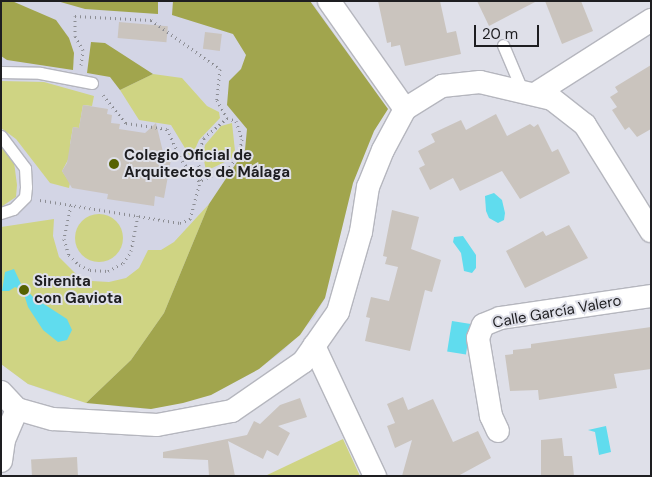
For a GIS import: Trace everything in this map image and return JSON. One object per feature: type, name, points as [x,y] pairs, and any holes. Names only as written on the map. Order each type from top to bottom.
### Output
[{"type":"street","points":[[329,1],[405,109]]},
{"type":"street","points":[[529,92],[651,20]]},
{"type":"street","points":[[1,392],[17,409],[53,419],[158,425],[232,411],[303,362],[338,312],[361,232],[368,187],[383,150],[405,109],[442,86],[480,82],[529,92],[552,99],[585,125],[651,231]]},
{"type":"street","name":"Calle García Valero","points":[[498,431],[490,416],[478,338],[483,325],[500,318],[651,296]]},
{"type":"street","points":[[314,346],[375,476]]},
{"type":"street","points":[[1,461],[4,440],[17,409]]},
{"type":"lane","points":[[503,44],[529,92]]},
{"type":"lane","points":[[1,72],[40,73],[92,83]]},
{"type":"lane","points":[[1,136],[25,168],[25,197],[13,209],[1,214]]},
{"type":"path","points":[[80,81],[83,50],[75,36],[75,16],[151,20],[220,69],[217,100],[227,118],[236,121],[242,139],[239,154],[230,167],[200,181]]},
{"type":"path","points":[[92,83],[126,123],[167,129],[182,161],[200,181]]},
{"type":"path","points":[[25,197],[180,223],[190,219],[200,181],[198,153],[204,138],[227,118]]},
{"type":"path","points":[[71,205],[64,239],[69,255],[79,265],[90,270],[108,271],[123,263],[131,250],[138,216]]},
{"type":"shaded area","points":[[1,1],[310,1],[388,109],[374,131],[353,183],[325,298],[314,318],[284,350],[259,369],[211,395],[151,409],[120,407],[59,395],[28,384],[1,364]]},
{"type":"green space","points":[[1,1],[12,1],[56,20],[69,38],[74,53],[73,70],[7,60],[1,56]]},
{"type":"green space","points":[[57,1],[158,1],[158,14],[85,9]]},
{"type":"green space","points":[[173,1],[310,1],[388,109],[374,131],[353,183],[325,298],[300,335],[259,369],[211,395],[151,409],[86,403],[131,360],[164,313],[209,204],[245,150],[247,129],[227,105],[229,81],[241,69],[246,55],[233,34],[172,15]]},
{"type":"green space","points":[[91,42],[105,43],[153,74],[120,90],[110,77],[87,73]]},
{"type":"green space","points":[[153,74],[182,78],[207,106],[219,112],[220,118],[199,140],[191,158],[171,125],[139,120],[120,90]]},
{"type":"green space","points":[[1,81],[44,82],[94,96],[92,106],[83,105],[79,128],[73,127],[70,144],[76,145],[62,171],[70,183],[69,188],[50,183],[16,139],[1,128]]},
{"type":"green space","points":[[232,123],[235,151],[231,159],[206,171],[203,155],[205,145],[221,126]]},
{"type":"green space","points":[[1,146],[14,162],[17,185],[16,197],[1,207]]},
{"type":"green space","points":[[209,204],[164,313],[131,360],[86,403],[28,384],[1,364],[1,227],[54,219],[53,236],[59,257],[76,274],[92,281],[109,282],[126,278],[139,268],[148,250],[161,250],[174,242]]},
{"type":"green space","points":[[94,214],[104,214],[116,221],[123,233],[123,243],[116,255],[104,262],[94,262],[86,258],[79,251],[75,243],[75,233],[79,225],[86,218]]},
{"type":"green space","points":[[343,439],[360,476],[265,476]]},
{"type":"water","points":[[494,193],[502,200],[505,213],[504,220],[498,223],[489,218],[486,211],[485,196]]},
{"type":"water","points":[[463,236],[476,255],[476,268],[472,273],[464,271],[461,253],[453,242],[454,237]]},
{"type":"water","points":[[14,269],[21,284],[33,297],[67,319],[72,330],[67,340],[58,342],[43,330],[28,307],[23,291],[15,287],[9,291],[2,291],[5,272]]},
{"type":"water","points":[[452,321],[471,324],[466,355],[447,352]]},
{"type":"water","points":[[606,426],[611,452],[599,455],[595,432],[588,430]]},
{"type":"building","points":[[378,1],[440,1],[447,33],[456,31],[461,54],[405,66],[400,45],[391,47],[391,42],[387,43]]},
{"type":"building","points":[[477,1],[537,1],[489,26]]},
{"type":"building","points":[[545,1],[581,1],[593,31],[562,44]]},
{"type":"building","points":[[119,22],[168,26],[166,42],[118,38]]},
{"type":"building","points":[[205,32],[222,34],[220,51],[203,49]]},
{"type":"building","points":[[651,65],[651,129],[637,137],[629,127],[625,130],[612,110],[617,107],[610,97],[618,92],[615,87]]},
{"type":"building","points":[[83,105],[108,109],[107,114],[112,115],[111,123],[120,124],[119,129],[145,133],[156,123],[163,152],[172,154],[164,198],[155,196],[154,206],[107,199],[108,194],[72,188],[62,171],[67,163],[73,127],[79,128]]},
{"type":"building","points":[[496,114],[507,136],[530,124],[534,127],[538,124],[552,152],[558,149],[570,173],[520,199],[502,171],[460,191],[453,178],[430,190],[419,168],[425,165],[418,151],[435,142],[431,134],[461,120],[466,130]]},
{"type":"building","points":[[392,210],[419,217],[411,249],[441,260],[432,292],[425,290],[410,351],[365,341],[370,318],[366,317],[371,297],[389,301],[398,267],[385,264],[387,257],[383,256]]},
{"type":"building","points":[[569,225],[588,258],[525,288],[506,251],[543,231],[546,236]]},
{"type":"building","points":[[651,327],[651,369],[614,374],[617,388],[539,400],[538,390],[510,391],[505,355],[513,354],[513,350],[531,348],[531,344]]},
{"type":"building","points":[[403,397],[408,410],[433,399],[453,442],[478,431],[491,458],[458,476],[402,476],[412,440],[395,448],[387,426],[395,423],[387,404]]},
{"type":"building","points":[[300,398],[307,417],[278,426],[290,433],[278,456],[267,450],[263,459],[228,441],[235,476],[209,476],[208,460],[163,458],[163,452],[247,435],[254,421],[260,424],[280,405]]},
{"type":"building","points":[[562,438],[564,456],[572,456],[574,476],[541,476],[541,440]]},
{"type":"building","points":[[77,457],[78,476],[32,476],[31,459]]},
{"type":"place","name":"Colegio Oficial de Arquitectos de Málaga","points":[[114,164]]},
{"type":"place","name":"Sirenita con Gaviota","points":[[24,290]]}]
